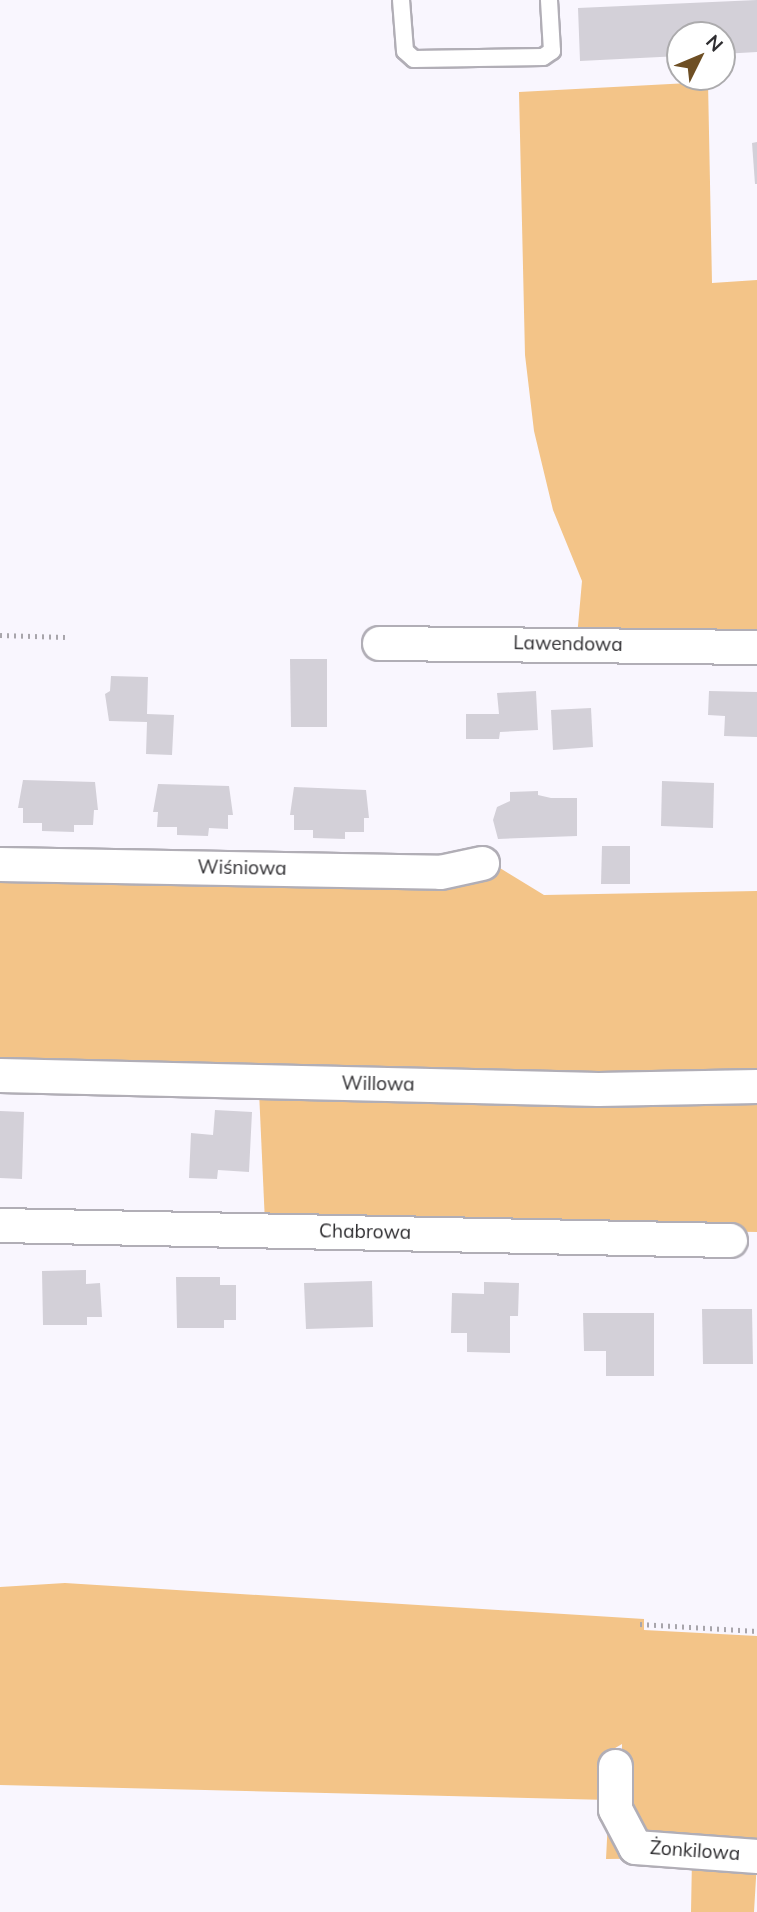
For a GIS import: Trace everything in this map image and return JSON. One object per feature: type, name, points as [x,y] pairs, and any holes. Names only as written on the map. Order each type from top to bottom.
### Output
[{"type":"street","name":"Lawendowa","points":[[379,643],[757,647]]},
{"type":"street","name":"Wiśniowa","points":[[0,864],[440,872],[482,863]]},
{"type":"street","name":"Willowa","points":[[0,1075],[598,1089],[757,1086]]},
{"type":"street","name":"Chabrowa","points":[[0,1226],[730,1240]]},
{"type":"street","name":"Żonkilowa","points":[[615,1766],[615,1809],[635,1847],[757,1856]]},
{"type":"lane","points":[[401,0],[405,51],[414,59],[543,57],[552,51],[550,0]]},
{"type":"path","points":[[0,635],[65,637]]},
{"type":"path","points":[[640,1624],[757,1631]]},
{"type":"shaded area","points":[[666,84],[666,91],[708,91],[712,283],[757,280],[757,641],[577,637],[582,581],[553,510],[534,431],[525,355],[519,92]]},
{"type":"shaded area","points":[[495,865],[544,895],[757,891],[757,1078],[0,1067],[0,871]]},
{"type":"shaded area","points":[[259,1091],[757,1092],[757,1232],[265,1223]]},
{"type":"shaded area","points":[[65,1583],[644,1619],[644,1630],[757,1636],[757,1849],[638,1842],[621,1808],[622,1744],[610,1751],[609,1800],[0,1785],[0,1587]]},
{"type":"shaded area","points":[[609,1800],[632,1853],[757,1861],[754,1912],[691,1912],[692,1858],[606,1859]]},
{"type":"building","points":[[757,0],[757,52],[736,53],[736,21],[666,21],[666,57],[580,61],[578,8]]},
{"type":"building","points":[[757,142],[757,184],[755,184],[752,143]]},
{"type":"building","points":[[290,659],[327,659],[327,727],[291,727]]},
{"type":"building","points":[[111,676],[148,677],[147,714],[174,715],[172,755],[146,754],[147,722],[109,721],[105,694],[110,691]]},
{"type":"building","points":[[536,691],[538,730],[500,732],[499,739],[466,739],[466,714],[499,714],[497,693]]},
{"type":"building","points":[[709,691],[757,692],[757,737],[724,736],[725,716],[708,715]]},
{"type":"building","points":[[591,708],[593,747],[553,750],[551,710]]},
{"type":"building","points":[[23,780],[95,782],[98,810],[94,810],[93,825],[74,825],[74,832],[42,831],[42,823],[23,823],[23,808],[18,808]]},
{"type":"building","points":[[662,781],[714,783],[713,828],[661,826]]},
{"type":"building","points":[[158,784],[229,786],[233,815],[228,815],[228,829],[209,828],[208,836],[177,835],[177,827],[157,827],[158,812],[153,812]]},
{"type":"building","points":[[294,787],[366,790],[369,818],[364,818],[364,832],[345,832],[345,839],[313,838],[313,830],[294,830],[294,815],[290,815]]},
{"type":"building","points":[[538,791],[538,795],[551,798],[577,798],[577,836],[498,839],[493,820],[497,807],[510,801],[510,792]]},
{"type":"building","points":[[602,846],[630,846],[630,884],[601,884]]},
{"type":"building","points":[[215,1110],[252,1112],[249,1172],[218,1170],[217,1179],[189,1178],[191,1133],[213,1135]]},
{"type":"building","points":[[0,1111],[24,1112],[22,1179],[0,1178]]},
{"type":"building","points":[[86,1270],[86,1284],[100,1283],[102,1317],[87,1317],[87,1325],[43,1325],[42,1271]]},
{"type":"building","points":[[176,1277],[220,1277],[220,1285],[236,1285],[236,1320],[224,1320],[224,1328],[177,1328]]},
{"type":"building","points":[[372,1281],[373,1327],[306,1329],[304,1283]]},
{"type":"building","points":[[484,1282],[519,1283],[518,1316],[510,1316],[510,1353],[467,1352],[467,1333],[451,1333],[452,1293],[484,1294]]},
{"type":"building","points":[[702,1309],[752,1309],[753,1364],[703,1364]]},
{"type":"building","points":[[583,1313],[654,1313],[654,1376],[606,1376],[606,1351],[584,1351]]}]
